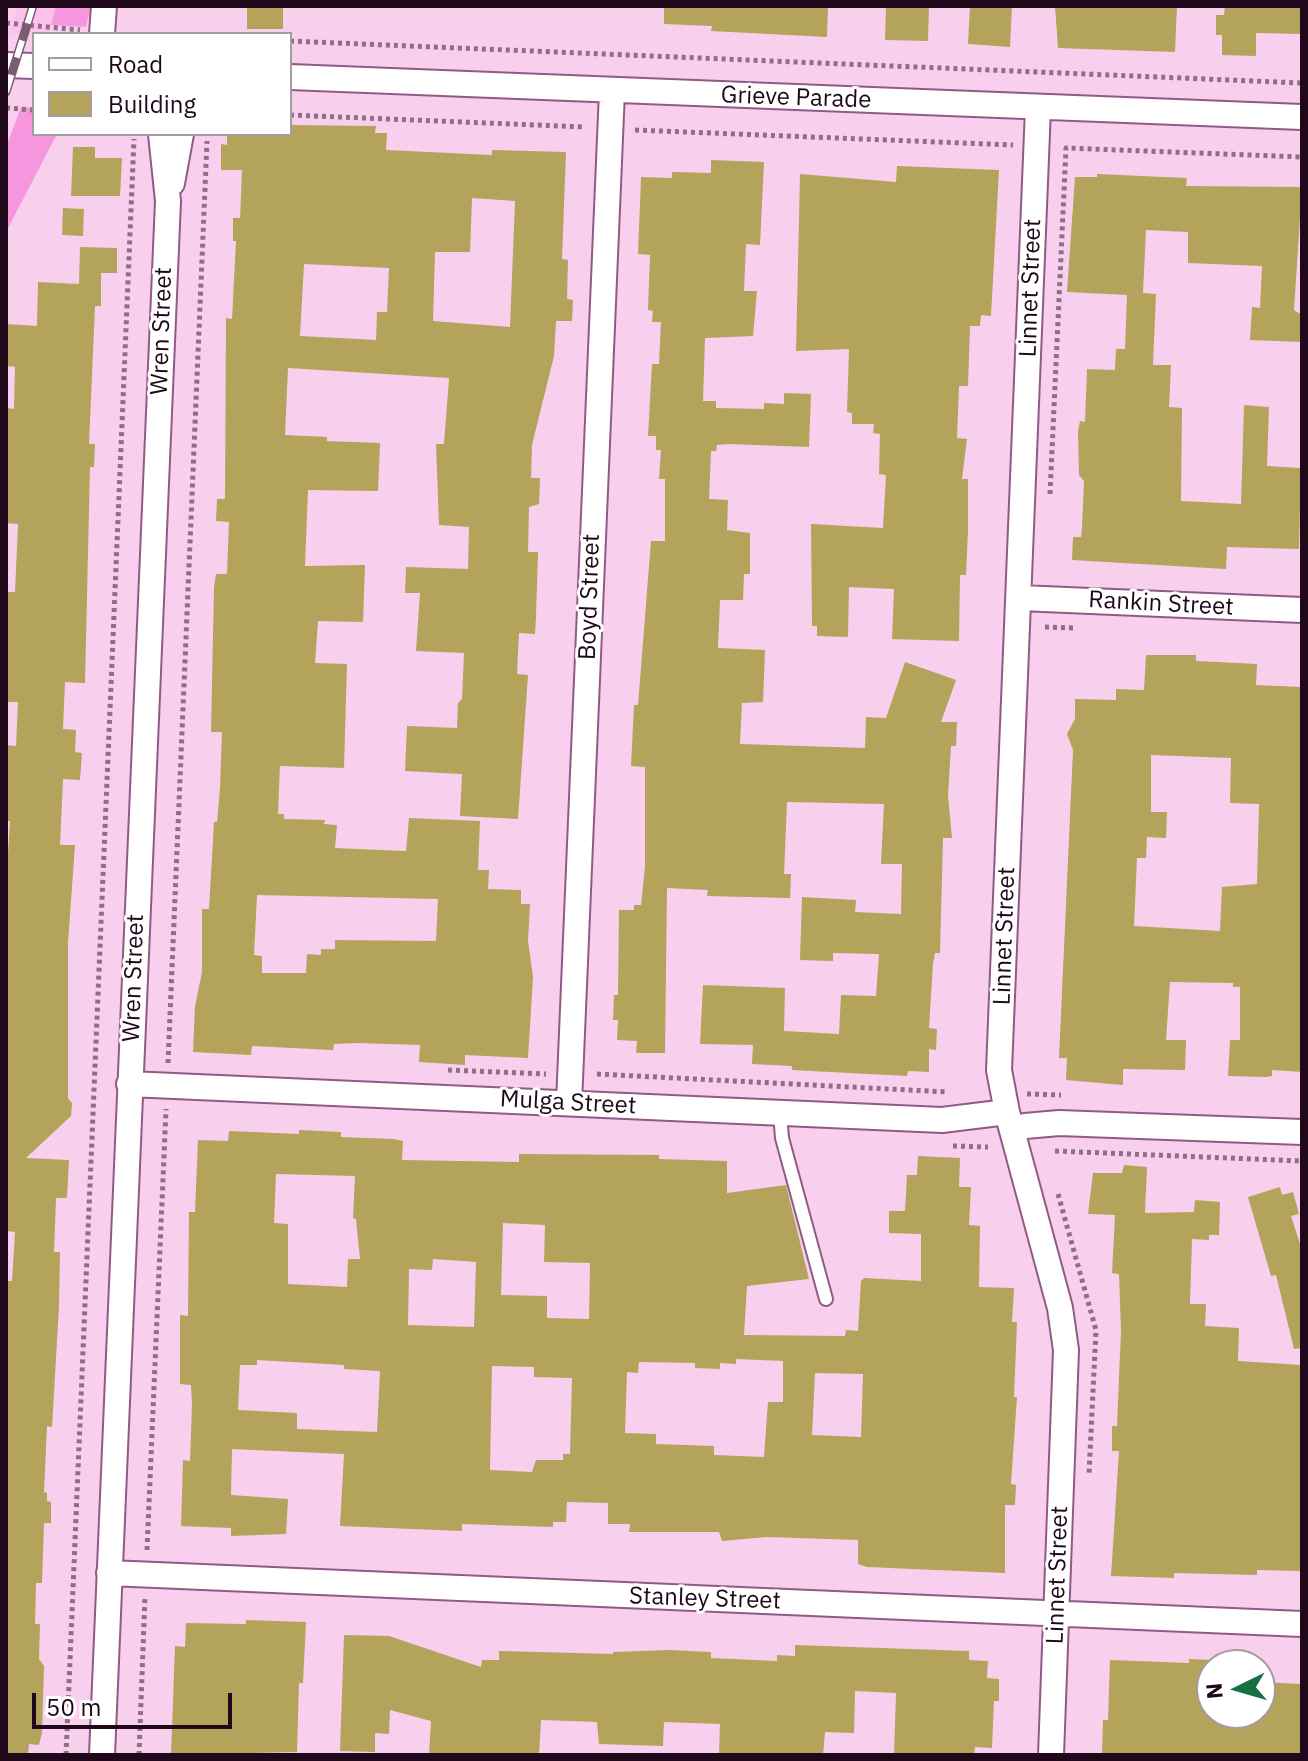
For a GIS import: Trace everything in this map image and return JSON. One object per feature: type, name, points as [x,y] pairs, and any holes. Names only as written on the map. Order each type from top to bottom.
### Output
[{"type":"street","points":[[102,32],[104,6]]},
{"type":"street","points":[[6,65],[32,66]]},
{"type":"street","name":"Grieve Parade","points":[[292,77],[1302,117]]},
{"type":"street","name":"Boyd Street","points":[[569,1103],[612,91]]},
{"type":"street","name":"Linnet Street","points":[[1038,108],[999,1070],[1009,1122],[1065,1329],[1051,1755]]},
{"type":"street","name":"Wren Street","points":[[161,136],[168,201]]},
{"type":"street","name":"Wren Street","points":[[102,1755],[168,201],[181,136]]},
{"type":"street","name":"Rankin Street","points":[[1020,598],[1302,610]]},
{"type":"street","name":"Mulga Street","points":[[129,1084],[1036,1125],[1077,1123],[1302,1132]]},
{"type":"street","name":"Stanley Street","points":[[109,1573],[1302,1624]]},
{"type":"lane","points":[[780,1113],[782,1138],[826,1299]]},
{"type":"path","points":[[6,23],[92,32]]},
{"type":"path","points":[[292,41],[1302,83]]},
{"type":"path","points":[[6,108],[32,110]]},
{"type":"path","points":[[292,115],[1302,157]]},
{"type":"path","points":[[636,145],[637,130]]},
{"type":"path","points":[[66,1755],[134,136]]},
{"type":"path","points":[[139,1755],[208,136]]},
{"type":"path","points":[[1050,496],[1066,148]]},
{"type":"path","points":[[1044,643],[1046,599]]},
{"type":"path","points":[[598,1061],[597,1076],[958,1092]]},
{"type":"path","points":[[1026,1078],[1027,1105],[1046,1151],[1302,1161]]},
{"type":"path","points":[[1054,1181],[1096,1330],[1089,1481]]},
{"type":"shaded area","points":[[18,6],[56,6],[50,32],[8,35]]},
{"type":"shaded area","points":[[56,6],[91,6],[86,27],[51,25]]},
{"type":"shaded area","points":[[21,107],[32,108],[32,136],[56,136],[6,232],[6,147]]},
{"type":"building","points":[[247,6],[283,6],[283,29],[247,29]]},
{"type":"building","points":[[664,6],[828,6],[827,37],[711,31],[712,26],[664,24]]},
{"type":"building","points":[[886,6],[929,6],[928,41],[885,40]]},
{"type":"building","points":[[970,6],[1012,6],[1010,47],[968,44]]},
{"type":"building","points":[[1055,6],[1177,6],[1175,52],[1058,48]]},
{"type":"building","points":[[1225,6],[1302,6],[1302,34],[1256,33],[1256,56],[1222,55],[1222,35],[1216,35],[1216,15],[1224,15]]},
{"type":"building","points":[[292,125],[376,126],[375,133],[387,133],[386,150],[492,155],[492,150],[566,152],[562,259],[568,260],[567,299],[573,300],[572,321],[556,321],[554,356],[532,445],[531,478],[540,478],[539,504],[529,507],[528,552],[538,552],[536,616],[535,634],[519,633],[517,674],[528,675],[518,819],[460,816],[462,774],[405,771],[407,726],[457,728],[458,703],[462,699],[464,653],[416,651],[420,593],[405,593],[406,567],[468,569],[469,527],[439,525],[436,444],[444,444],[449,378],[288,368],[285,435],[327,437],[327,441],[380,443],[378,491],[308,490],[305,566],[365,565],[363,622],[318,621],[315,663],[347,664],[344,768],[280,766],[278,814],[284,814],[284,819],[325,820],[324,824],[337,825],[335,848],[406,851],[409,818],[480,821],[478,870],[489,870],[488,889],[521,890],[521,904],[530,904],[528,941],[533,977],[528,1058],[465,1055],[465,1065],[419,1062],[420,1045],[357,1043],[334,1044],[333,1050],[252,1046],[251,1055],[193,1052],[195,1006],[202,972],[202,909],[209,909],[214,822],[217,822],[220,788],[222,732],[211,732],[214,587],[216,574],[227,574],[229,522],[216,521],[217,499],[225,499],[226,318],[232,319],[236,241],[233,241],[233,218],[240,218],[242,170],[221,170],[221,144],[227,145],[227,136],[292,136]],"holes":[[[472,198],[515,201],[510,327],[433,321],[435,252],[470,252]],[[304,264],[389,268],[387,312],[377,312],[376,340],[300,336]],[[257,895],[438,899],[436,941],[335,940],[335,949],[321,949],[321,955],[307,954],[306,973],[262,973],[262,956],[254,955]]]},
{"type":"building","points":[[73,147],[95,147],[95,158],[122,158],[120,196],[71,196]]},
{"type":"building","points":[[711,160],[764,162],[760,245],[746,244],[744,291],[757,291],[753,336],[705,338],[703,401],[716,401],[716,408],[764,409],[764,403],[784,404],[784,393],[811,394],[809,447],[729,444],[717,445],[716,451],[711,451],[709,499],[728,500],[727,530],[750,533],[750,574],[744,574],[743,600],[720,600],[718,648],[765,650],[763,702],[742,703],[740,744],[865,748],[866,717],[886,718],[905,662],[956,680],[941,722],[957,722],[956,746],[951,746],[948,796],[952,838],[943,838],[940,953],[935,953],[933,964],[929,1028],[937,1029],[936,1050],[929,1049],[929,1072],[908,1071],[907,1076],[792,1070],[792,1066],[752,1064],[753,1045],[700,1044],[703,985],[785,988],[784,1031],[839,1034],[841,995],[876,996],[879,954],[833,953],[833,961],[800,960],[802,897],[856,900],[855,912],[901,914],[902,864],[881,864],[884,804],[787,802],[784,874],[791,874],[790,898],[707,896],[708,890],[667,888],[665,1053],[636,1053],[637,1041],[617,1040],[618,1020],[613,1020],[614,995],[618,995],[619,910],[634,910],[634,905],[641,905],[645,867],[645,767],[631,766],[634,705],[638,705],[651,541],[665,541],[665,479],[659,479],[661,450],[656,450],[656,436],[648,436],[652,364],[659,364],[661,322],[652,322],[653,311],[648,310],[650,255],[638,254],[641,177],[672,178],[672,172],[711,173]]},
{"type":"building","points":[[897,166],[999,170],[991,316],[981,315],[980,326],[970,326],[968,386],[959,386],[957,438],[967,439],[962,479],[968,479],[968,531],[966,575],[960,575],[959,641],[892,639],[894,589],[849,587],[848,637],[817,636],[817,626],[812,626],[811,524],[883,528],[886,475],[879,474],[880,434],[873,433],[874,424],[852,424],[852,413],[847,412],[849,349],[796,351],[800,174],[896,182]]},
{"type":"building","points":[[1097,174],[1187,178],[1186,186],[1302,187],[1294,310],[1302,315],[1302,342],[1250,340],[1252,307],[1260,308],[1262,266],[1188,263],[1188,232],[1146,230],[1143,293],[1156,294],[1153,365],[1171,365],[1169,407],[1182,408],[1181,501],[1241,504],[1244,405],[1269,407],[1267,466],[1301,468],[1299,549],[1227,547],[1226,569],[1072,560],[1073,537],[1081,537],[1082,528],[1084,481],[1079,475],[1078,432],[1080,421],[1085,422],[1087,369],[1115,370],[1116,349],[1125,349],[1127,295],[1067,292],[1075,177],[1097,177]]},
{"type":"building","points":[[63,208],[84,209],[83,236],[62,235]]},
{"type":"building","points":[[80,247],[117,248],[117,273],[101,273],[101,306],[95,306],[89,444],[95,444],[94,467],[90,467],[85,683],[65,682],[63,729],[76,730],[75,752],[82,753],[80,780],[63,779],[60,845],[75,845],[68,943],[68,1098],[72,1103],[71,1116],[26,1158],[69,1160],[67,1198],[56,1198],[54,1252],[60,1252],[59,1306],[52,1427],[47,1426],[44,1492],[47,1493],[47,1501],[51,1502],[51,1523],[44,1523],[42,1583],[36,1583],[35,1624],[40,1624],[39,1659],[44,1666],[42,1733],[39,1745],[29,1744],[28,1755],[6,1755],[6,1281],[12,1281],[15,1232],[6,1231],[6,886],[10,821],[6,821],[6,745],[16,746],[18,702],[6,702],[6,592],[15,592],[18,524],[6,523],[8,408],[14,409],[15,367],[6,366],[6,324],[37,326],[38,282],[79,284]]},
{"type":"building","points":[[1146,655],[1196,655],[1196,661],[1257,664],[1256,685],[1302,687],[1302,1072],[1272,1070],[1272,1076],[1266,1077],[1228,1076],[1230,1040],[1240,1040],[1240,987],[1233,987],[1233,983],[1170,982],[1166,1040],[1186,1040],[1185,1070],[1123,1069],[1123,1085],[1066,1080],[1067,1058],[1059,1058],[1073,750],[1067,734],[1075,719],[1075,699],[1116,700],[1116,689],[1144,690]],"holes":[[[1151,755],[1231,758],[1230,803],[1259,804],[1257,884],[1222,887],[1220,931],[1134,926],[1137,858],[1146,858],[1147,837],[1166,838],[1167,812],[1151,812]]]},
{"type":"building","points":[[299,1130],[341,1132],[341,1137],[403,1141],[402,1160],[519,1162],[519,1154],[659,1155],[659,1159],[727,1161],[727,1193],[786,1185],[809,1279],[747,1286],[744,1335],[845,1336],[846,1330],[858,1331],[861,1281],[864,1278],[921,1281],[921,1234],[889,1233],[889,1211],[905,1211],[907,1175],[917,1175],[918,1156],[960,1158],[959,1187],[971,1187],[969,1225],[980,1226],[979,1287],[1014,1288],[1012,1322],[1017,1322],[1014,1397],[1017,1397],[1011,1484],[1016,1485],[1015,1505],[1005,1505],[1005,1573],[867,1567],[858,1564],[858,1540],[767,1537],[722,1541],[719,1532],[629,1532],[630,1524],[608,1524],[608,1503],[567,1502],[566,1522],[553,1522],[553,1527],[462,1524],[462,1531],[340,1526],[344,1454],[232,1449],[231,1495],[288,1499],[286,1534],[231,1536],[231,1528],[181,1526],[183,1460],[190,1461],[192,1405],[191,1385],[180,1384],[180,1315],[188,1316],[189,1212],[195,1212],[198,1140],[228,1141],[229,1131],[299,1134]],"holes":[[[276,1174],[355,1176],[353,1218],[356,1219],[360,1259],[348,1259],[347,1287],[288,1284],[288,1224],[274,1223]],[[503,1223],[545,1225],[544,1262],[590,1263],[589,1319],[547,1318],[547,1296],[501,1295]],[[433,1259],[476,1262],[474,1327],[408,1325],[409,1269],[432,1270]],[[736,1359],[783,1361],[783,1402],[768,1402],[764,1457],[714,1455],[714,1446],[656,1444],[656,1434],[625,1433],[627,1372],[638,1373],[639,1362],[695,1363],[695,1368],[720,1369],[720,1363],[736,1364]],[[257,1360],[344,1365],[344,1369],[380,1371],[377,1432],[297,1429],[297,1413],[238,1410],[240,1365],[257,1365]],[[492,1366],[534,1367],[534,1377],[572,1378],[570,1454],[563,1454],[563,1460],[536,1460],[532,1472],[490,1470]],[[815,1373],[863,1374],[861,1437],[812,1435]]]},
{"type":"building","points":[[1124,1165],[1147,1167],[1145,1213],[1194,1212],[1195,1200],[1220,1202],[1219,1235],[1209,1235],[1209,1240],[1192,1239],[1190,1304],[1206,1304],[1205,1326],[1239,1328],[1238,1361],[1302,1365],[1302,1571],[1257,1570],[1257,1575],[1174,1573],[1174,1578],[1111,1576],[1119,1451],[1112,1451],[1112,1426],[1117,1426],[1121,1330],[1119,1274],[1112,1273],[1115,1215],[1088,1214],[1093,1173],[1122,1173]]},
{"type":"building","points":[[1280,1187],[1282,1195],[1293,1192],[1299,1214],[1291,1216],[1302,1250],[1302,1348],[1294,1349],[1276,1275],[1271,1276],[1248,1197]]},
{"type":"building","points":[[246,1620],[306,1622],[303,1683],[299,1683],[297,1752],[171,1755],[175,1646],[185,1647],[186,1623],[246,1624]]},
{"type":"building","points":[[344,1635],[389,1636],[481,1667],[482,1660],[499,1660],[499,1651],[613,1654],[669,1650],[711,1652],[711,1658],[777,1661],[777,1655],[795,1656],[795,1645],[969,1651],[969,1660],[988,1661],[987,1678],[999,1679],[999,1701],[994,1701],[992,1748],[975,1747],[974,1755],[894,1755],[896,1693],[855,1691],[854,1733],[825,1732],[823,1755],[719,1755],[720,1724],[664,1722],[663,1746],[599,1744],[597,1722],[541,1720],[539,1755],[429,1755],[431,1721],[390,1710],[389,1734],[375,1733],[375,1752],[340,1751]]},
{"type":"building","points":[[1189,1659],[1196,1659],[1196,1729],[1276,1729],[1276,1683],[1302,1684],[1302,1755],[1102,1755],[1103,1720],[1108,1720],[1110,1660],[1189,1663]]},
{"type":"railway","points":[[6,92],[33,6]]}]
